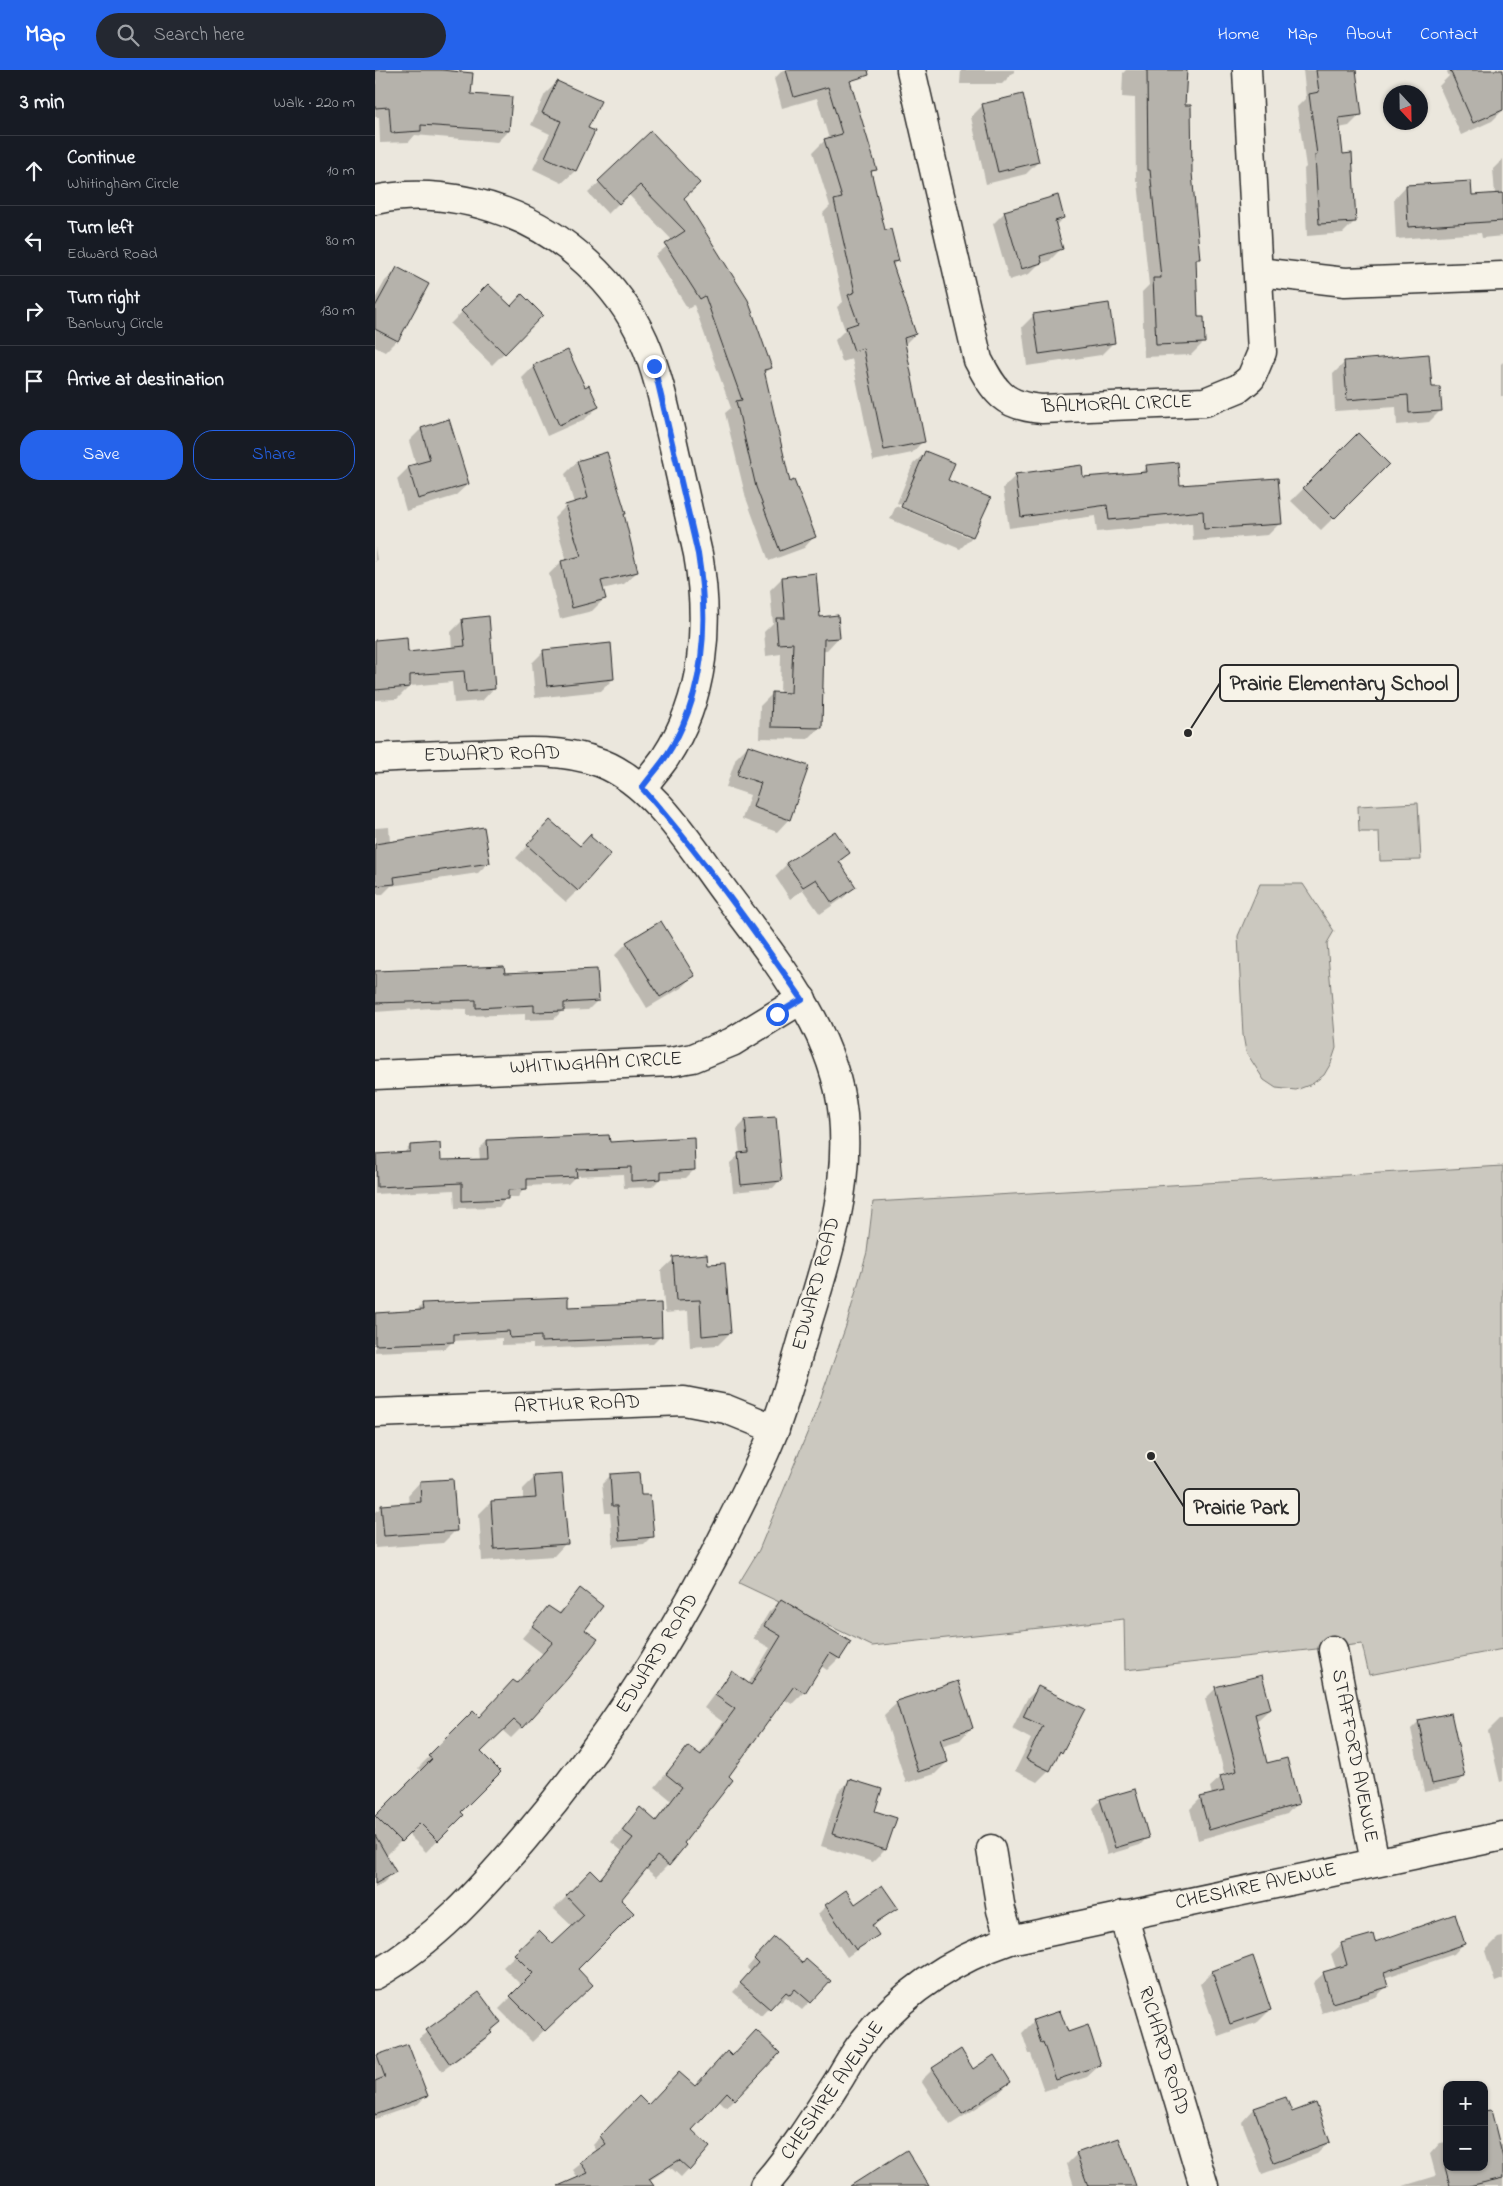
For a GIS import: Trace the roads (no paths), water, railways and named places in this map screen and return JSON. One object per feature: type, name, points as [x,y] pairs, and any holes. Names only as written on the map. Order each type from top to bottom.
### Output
[{"type":"street","name":"BALMORAL CIRCLE","points":[[911,70],[978,360],[993,388],[1005,398],[1029,408],[1205,402],[1239,388],[1251,378],[1261,352],[1247,70]]},
{"type":"street","points":[[375,200],[416,196],[469,201],[498,209],[531,224],[560,241],[593,269],[619,299],[643,340],[654,366],[666,410],[698,554],[701,573],[704,633],[700,666],[685,719],[665,756],[642,788]]},
{"type":"street","points":[[1258,272],[1345,282],[1503,276]]},
{"type":"street","name":"EDWARD ROAD","points":[[375,758],[515,752],[569,754],[600,763],[619,772],[642,788],[669,818],[772,955],[802,999],[824,1040],[838,1084],[845,1144],[843,1181],[822,1278],[775,1429],[699,1587],[659,1656],[594,1752],[561,1796],[480,1890],[435,1934],[393,1965],[375,1975]]},
{"type":"street","name":"WHITINGHAM CIRCLE","points":[[375,1075],[670,1062],[715,1051],[802,999]]},
{"type":"street","name":"ARTHUR ROAD","points":[[375,1413],[685,1401],[726,1409],[775,1429]]},
{"type":"street","name":"STAFFORD AVENUE","points":[[1333,1650],[1375,1862]]},
{"type":"street","name":"CHESHIRE AVENUE","points":[[764,2186],[796,2145],[862,2043],[892,2009],[943,1969],[985,1948],[1010,1940],[1123,1915],[1503,1836]]},
{"type":"street","points":[[991,1849],[1001,1910],[1010,1940]]},
{"type":"street","name":"RICHARD ROAD","points":[[1123,1915],[1204,2186]]},
{"type":"place","name":"Prairie Elementary School","points":[[1188,733]]},
{"type":"place","name":"Prairie Park","points":[[1151,1456]]}]
